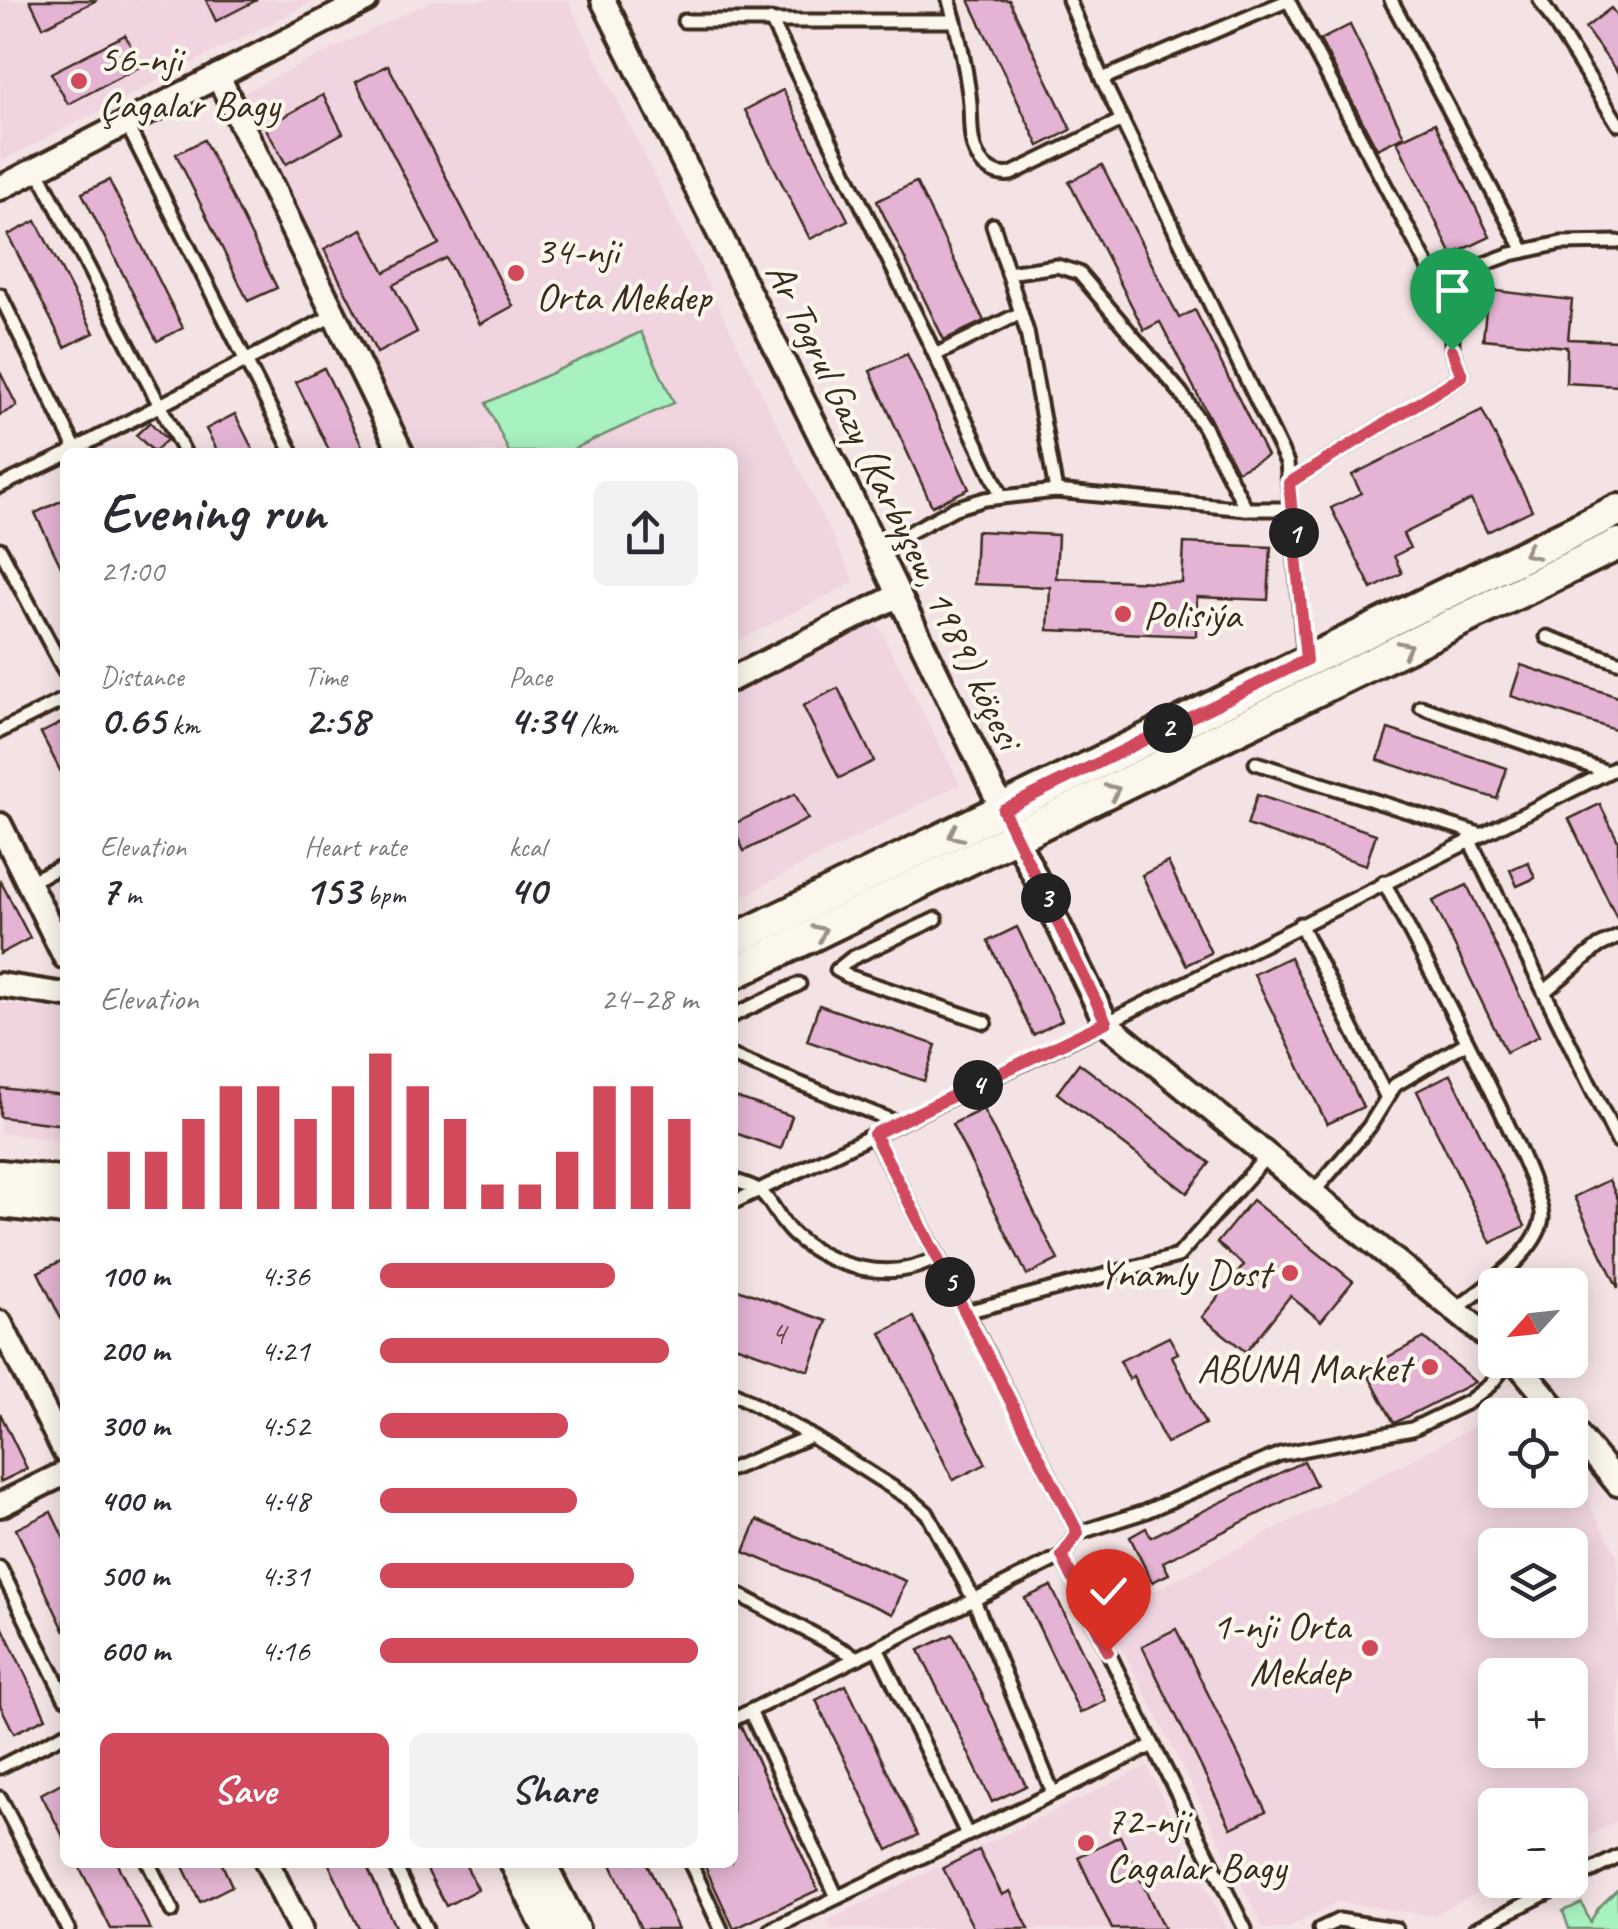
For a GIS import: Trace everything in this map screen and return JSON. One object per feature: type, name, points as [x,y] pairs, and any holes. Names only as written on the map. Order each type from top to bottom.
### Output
[{"type":"main road","points":[[738,938],[1618,510]]},
{"type":"main road","points":[[738,971],[1618,544]]},
{"type":"main road","points":[[0,1176],[60,1182]]},
{"type":"main road","points":[[0,1202],[59,1210]]},
{"type":"main road","points":[[519,1868],[549,1929]]},
{"type":"main road","points":[[543,1868],[573,1929]]},
{"type":"street","points":[[0,188],[366,0]]},
{"type":"street","name":"Ar Togrul Gazy (Karbyşew, 1989) köçesi","points":[[603,0],[1106,1022],[1478,1331]]},
{"type":"street","points":[[218,76],[399,448]]},
{"type":"street","points":[[738,676],[899,596]]},
{"type":"street","points":[[0,825],[60,946]]},
{"type":"street","points":[[0,985],[60,994]]},
{"type":"street","points":[[0,1323],[60,1442]]},
{"type":"street","points":[[1529,1378],[1546,1398]]},
{"type":"street","points":[[1588,1447],[1618,1483]]},
{"type":"street","points":[[0,1505],[60,1475]]},
{"type":"street","points":[[270,1868],[300,1929]]},
{"type":"lane","points":[[949,0],[970,94],[973,146],[988,170],[1012,174],[1122,120]]},
{"type":"lane","points":[[1069,0],[1102,79],[1286,463],[1306,660]]},
{"type":"lane","points":[[1102,79],[1288,0],[1436,282],[1462,376],[1289,483]]},
{"type":"lane","points":[[1540,0],[1618,124]]},
{"type":"lane","points":[[1395,1],[1524,251]]},
{"type":"lane","points":[[771,20],[1002,497]]},
{"type":"lane","points":[[684,21],[955,21]]},
{"type":"lane","points":[[126,123],[290,448]]},
{"type":"lane","points":[[38,169],[182,448]]},
{"type":"lane","points":[[993,225],[1021,313],[1056,490]]},
{"type":"lane","points":[[1436,282],[1524,251],[1560,243],[1618,242]]},
{"type":"lane","points":[[1008,273],[1057,266],[1079,273],[1181,392],[1204,427],[1246,509]]},
{"type":"lane","points":[[0,295],[70,448]]},
{"type":"lane","points":[[935,354],[1021,313]]},
{"type":"lane","points":[[79,448],[334,314]]},
{"type":"lane","points":[[0,486],[60,458]]},
{"type":"lane","points":[[877,550],[955,508],[1056,490],[1246,509],[1291,509]]},
{"type":"lane","points":[[0,548],[60,662]]},
{"type":"lane","points":[[1547,637],[1618,662]]},
{"type":"lane","points":[[0,731],[60,702]]},
{"type":"lane","points":[[1421,707],[1613,770]]},
{"type":"lane","points":[[1256,763],[1474,836],[1544,992],[1618,1142]]},
{"type":"lane","points":[[738,1199],[1613,770]]},
{"type":"lane","points":[[28,882],[60,867]]},
{"type":"lane","points":[[1384,882],[1537,1190],[1542,1214],[1536,1235],[1525,1250],[1454,1312]]},
{"type":"lane","points":[[936,919],[852,958],[837,970],[985,1022]]},
{"type":"lane","points":[[1300,924],[1386,1096]]},
{"type":"lane","points":[[1544,992],[1599,946],[1618,938]]},
{"type":"lane","points":[[738,1013],[799,984]]},
{"type":"lane","points":[[1312,1194],[1369,1126],[1394,1085],[1466,1043]]},
{"type":"lane","points":[[738,1058],[898,1123]]},
{"type":"lane","points":[[874,1134],[1078,1533]]},
{"type":"lane","points":[[966,1312],[1178,1256],[1267,1156]]},
{"type":"lane","points":[[738,1182],[759,1190],[793,1234],[822,1254],[846,1264],[898,1272],[922,1267],[937,1257]]},
{"type":"lane","points":[[738,1717],[1062,1556],[1078,1533],[1144,1512],[1280,1454],[1412,1429],[1468,1402],[1496,1378]]},
{"type":"lane","points":[[738,1395],[811,1436],[927,1513],[974,1600],[1053,1793]]},
{"type":"lane","points":[[738,1466],[811,1436]]},
{"type":"lane","points":[[1062,1556],[1245,1929]]},
{"type":"lane","points":[[0,1568],[60,1688]]},
{"type":"lane","points":[[738,1594],[858,1658]]},
{"type":"lane","points":[[877,1648],[967,1834]]},
{"type":"lane","points":[[750,1711],[837,1897]]},
{"type":"lane","points":[[0,1767],[60,1737]]},
{"type":"lane","points":[[772,1929],[1153,1745]]},
{"type":"lane","points":[[0,1798],[68,1929]]},
{"type":"lane","points":[[1475,1929],[1618,1857]]},
{"type":"lane","points":[[151,1868],[172,1910]]},
{"type":"lane","points":[[397,1868],[426,1929]]},
{"type":"lane","points":[[693,1868],[721,1929]]},
{"type":"lane","points":[[1320,1929],[1339,1920],[1396,1929]]},
{"type":"shaded area","name":"56-nji Çagalar Bagy","points":[[0,0],[316,0],[0,162]]},
{"type":"shaded area","name":"34-nji Orta Mekdep","points":[[433,0],[568,0],[855,582],[738,640],[738,448],[416,448],[241,94]]},
{"type":"shaded area","points":[[872,614],[960,784],[738,898],[738,683]]},
{"type":"shaded area","points":[[0,1003],[60,1010],[60,1140],[0,1133]]},
{"type":"shaded area","name":"1-nji Orta Mekdep","points":[[1478,1425],[1478,1508],[1588,1508],[1588,1501],[1618,1557],[1618,1821],[1588,1836],[1588,1788],[1478,1788],[1478,1892],[1432,1916],[1337,1902],[1287,1929],[1264,1929],[1106,1616]]},
{"type":"shaded area","name":"72-nji Cagalar Bagy","points":[[1147,1766],[1226,1929],[832,1929],[828,1920]]},
{"type":"green space","points":[[641,332],[674,403],[576,448],[507,448],[486,403]]},
{"type":"green space","points":[[1618,1889],[1618,1929],[1569,1929],[1563,1911],[1582,1903],[1590,1922]]},
{"type":"building","points":[[30,0],[97,0],[43,27]]},
{"type":"building","points":[[206,0],[257,0],[216,21]]},
{"type":"building","points":[[969,0],[1009,0],[1071,130],[1039,146]]},
{"type":"building","points":[[1611,8],[1618,17],[1618,73],[1585,28]]},
{"type":"building","points":[[1350,25],[1404,136],[1377,149],[1320,40]]},
{"type":"building","points":[[125,35],[141,66],[68,104],[51,73]]},
{"type":"building","points":[[388,65],[513,306],[480,324],[446,258],[393,285],[417,332],[377,353],[324,249],[362,229],[385,272],[439,244],[356,82]]},
{"type":"building","points":[[783,90],[848,220],[810,239],[745,110]]},
{"type":"building","points":[[323,95],[343,133],[286,164],[265,127]]},
{"type":"building","points":[[1435,123],[1490,237],[1452,255],[1397,141]]},
{"type":"building","points":[[204,140],[277,288],[248,301],[176,154]]},
{"type":"building","points":[[1102,165],[1179,318],[1195,310],[1267,456],[1237,471],[1160,322],[1144,330],[1069,182]]},
{"type":"building","points":[[109,180],[183,328],[157,341],[82,193]]},
{"type":"building","points":[[916,182],[984,321],[944,340],[877,201]]},
{"type":"building","points":[[36,221],[94,333],[65,347],[8,235]]},
{"type":"building","points":[[1488,290],[1572,300],[1568,339],[1618,341],[1618,386],[1566,383],[1567,347],[1483,339]]},
{"type":"building","points":[[907,354],[969,489],[932,506],[870,371]]},
{"type":"building","points":[[324,368],[363,448],[328,448],[296,382]]},
{"type":"building","points":[[0,372],[17,406],[0,415]]},
{"type":"building","points":[[1482,410],[1532,510],[1487,532],[1471,500],[1403,534],[1410,548],[1394,556],[1402,573],[1372,589],[1331,508],[1361,493],[1352,475]]},
{"type":"building","points":[[235,414],[252,448],[216,448],[206,429]]},
{"type":"building","points":[[150,422],[167,440],[158,448],[150,448],[136,435]]},
{"type":"building","points":[[60,501],[60,565],[35,513]]},
{"type":"building","points":[[976,531],[1058,535],[1056,578],[1182,583],[1184,543],[1271,547],[1268,600],[1197,597],[1196,636],[1048,630],[1050,587],[974,584]]},
{"type":"building","points":[[1521,665],[1618,697],[1618,731],[1511,696]]},
{"type":"building","points":[[838,688],[874,761],[839,778],[803,706]]},
{"type":"building","points":[[60,724],[60,770],[41,733]]},
{"type":"building","points":[[1388,729],[1507,768],[1497,799],[1378,760]]},
{"type":"building","points":[[795,794],[808,819],[744,851],[738,838],[738,822]]},
{"type":"building","points":[[1257,795],[1376,834],[1366,865],[1247,825]]},
{"type":"building","points":[[1600,804],[1618,841],[1618,921],[1569,819]]},
{"type":"building","points":[[1168,862],[1211,953],[1186,965],[1142,875]]},
{"type":"building","points":[[1528,862],[1535,878],[1517,886],[1510,870]]},
{"type":"building","points":[[0,880],[30,938],[0,954]]},
{"type":"building","points":[[1467,885],[1539,1036],[1506,1052],[1433,901]]},
{"type":"building","points":[[1017,927],[1062,1020],[1033,1035],[988,941]]},
{"type":"building","points":[[1290,957],[1363,1107],[1327,1124],[1254,974]]},
{"type":"building","points":[[819,1005],[936,1045],[924,1081],[807,1041]]},
{"type":"building","points":[[1079,1063],[1210,1163],[1187,1193],[1057,1093]]},
{"type":"building","points":[[1451,1074],[1525,1226],[1491,1243],[1417,1091]]},
{"type":"building","points":[[0,1088],[60,1094],[60,1124],[0,1117]]},
{"type":"building","points":[[738,1098],[792,1116],[781,1149],[738,1134]]},
{"type":"building","points":[[983,1109],[1058,1260],[1027,1275],[952,1124]]},
{"type":"building","points":[[1609,1180],[1618,1199],[1618,1288],[1574,1197]]},
{"type":"building","name":"Ynamly Dost","points":[[1252,1200],[1353,1281],[1321,1321],[1290,1296],[1246,1352],[1202,1317],[1244,1265],[1217,1243]]},
{"type":"building","points":[[60,1261],[60,1317],[38,1272]]},
{"type":"building","points":[[738,1289],[827,1321],[809,1371],[738,1346]]},
{"type":"building","points":[[914,1317],[986,1464],[953,1480],[881,1333]]},
{"type":"building","points":[[1169,1337],[1178,1353],[1172,1356],[1205,1424],[1166,1443],[1133,1376],[1129,1379],[1120,1361]]},
{"type":"building","points":[[1424,1338],[1475,1382],[1394,1423],[1365,1369]]},
{"type":"building","points":[[0,1413],[27,1469],[0,1482]]},
{"type":"building","points":[[1304,1461],[1316,1485],[1163,1562],[1169,1574],[1152,1582],[1130,1537],[1146,1528],[1151,1537]]},
{"type":"building","points":[[51,1512],[60,1531],[60,1621],[16,1529]]},
{"type":"building","points":[[757,1520],[906,1581],[893,1614],[744,1552]]},
{"type":"building","points":[[1110,1560],[1118,1575],[1101,1584],[1093,1568]]},
{"type":"building","points":[[1051,1586],[1106,1701],[1080,1713],[1025,1598]]},
{"type":"building","points":[[0,1622],[46,1718],[14,1733],[0,1705]]},
{"type":"building","points":[[1176,1629],[1266,1811],[1231,1828],[1142,1646]]},
{"type":"building","points":[[953,1634],[1026,1786],[992,1802],[919,1650]]},
{"type":"building","points":[[846,1685],[918,1835],[888,1850],[816,1700]]},
{"type":"building","points":[[741,1726],[818,1890],[734,1929],[706,1868],[738,1868]]},
{"type":"building","points":[[60,1784],[60,1830],[41,1794]]},
{"type":"building","points":[[1120,1836],[1164,1929],[1112,1929],[1078,1857]]},
{"type":"building","points":[[979,1850],[1002,1895],[1010,1891],[1029,1929],[974,1929],[943,1868]]},
{"type":"building","points":[[80,1868],[119,1868],[150,1929],[111,1929]]},
{"type":"building","points":[[184,1868],[224,1868],[232,1886],[200,1902]]},
{"type":"building","points":[[331,1868],[368,1868],[396,1929],[359,1929]]},
{"type":"building","points":[[426,1868],[467,1868],[478,1889],[446,1906]]},
{"type":"building","points":[[613,1868],[649,1868],[678,1929],[641,1929]]},
{"type":"place","name":"56-nji Çagalar Bagy","points":[[79,81]]},
{"type":"place","name":"34-nji Orta Mekdep","points":[[516,273]]},
{"type":"place","name":"Polisiýa","points":[[1123,614]]},
{"type":"place","name":"Ynamly Dost","points":[[1290,1273]]},
{"type":"place","name":"ABUNA Market","points":[[1430,1367]]},
{"type":"place","name":"1-nji Orta Mekdep","points":[[1370,1648]]},
{"type":"place","name":"72-nji Cagalar Bagy","points":[[1086,1843]]},
{"type":"route","points":[[1108,1651],[1062,1556],[1078,1533],[874,1134],[1106,1022],[1003,810],[1306,660],[1289,483],[1462,376],[1452,350]]}]
